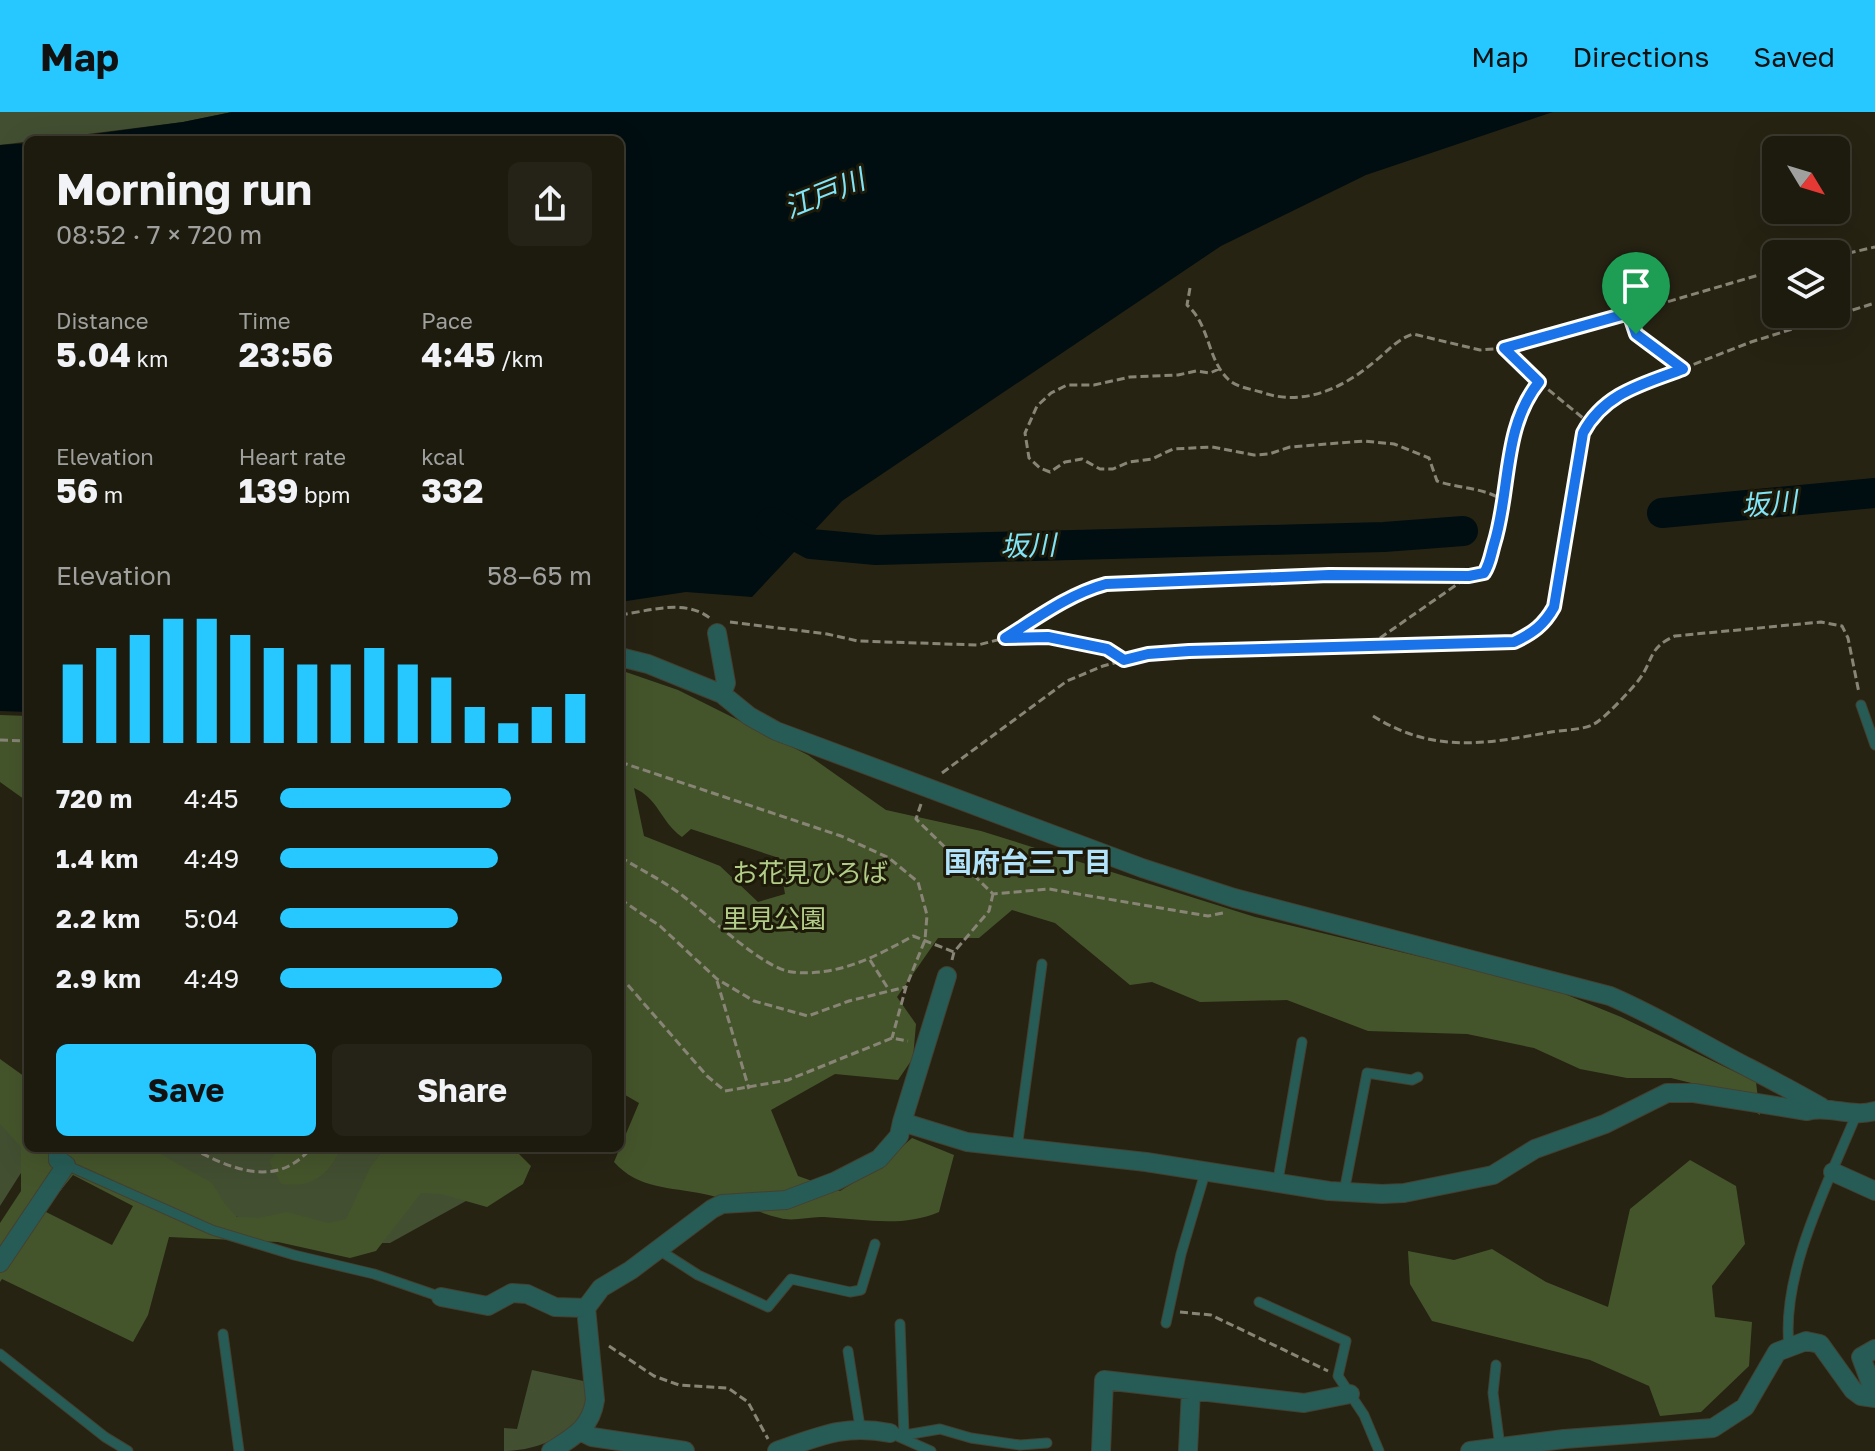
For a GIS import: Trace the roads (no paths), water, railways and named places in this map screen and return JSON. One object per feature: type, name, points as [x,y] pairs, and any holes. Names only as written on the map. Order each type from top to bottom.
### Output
[{"type":"street","points":[[716,628],[726,683],[722,694]]},
{"type":"street","points":[[624,658],[648,664],[722,694],[749,716],[776,731],[1142,868],[1253,903],[1610,996],[1659,1017],[1821,1107]]},
{"type":"street","points":[[551,1451],[582,1432],[593,1412],[595,1400],[586,1308],[601,1288],[722,1204],[786,1200],[866,1166],[889,1149],[899,1136],[947,976]]},
{"type":"street","points":[[902,1122],[967,1142],[1146,1162],[1344,1192],[1404,1193],[1493,1175],[1535,1149],[1605,1124],[1667,1093],[1694,1093],[1807,1111],[1821,1107],[1866,1112]]},
{"type":"street","points":[[0,1263],[62,1156]]},
{"type":"street","points":[[1833,1172],[1875,1191]]},
{"type":"street","points":[[441,1297],[488,1306],[512,1293],[527,1294],[555,1307],[586,1308]]},
{"type":"street","points":[[1470,1451],[1713,1428],[1745,1407],[1777,1352],[1806,1341],[1820,1344],[1853,1390],[1861,1396],[1875,1397],[1861,1357],[1875,1349]]},
{"type":"street","points":[[1101,1451],[1104,1380],[1304,1403],[1350,1394]]},
{"type":"street","points":[[1188,1451],[1191,1390]]},
{"type":"street","points":[[773,1445],[860,1427],[897,1434]]},
{"type":"street","points":[[582,1432],[592,1437],[685,1451]]},
{"type":"lane","points":[[1861,705],[1875,745]]},
{"type":"lane","points":[[1017,1148],[1042,964]]},
{"type":"lane","points":[[1278,1180],[1302,1042]]},
{"type":"lane","points":[[1344,1192],[1367,1073],[1412,1080],[1418,1077]]},
{"type":"lane","points":[[1789,1346],[1786,1323],[1808,1227],[1833,1172],[1866,1112]]},
{"type":"lane","points":[[62,1156],[212,1230],[294,1255],[374,1274],[441,1297]]},
{"type":"lane","points":[[1166,1323],[1181,1254],[1205,1173]]},
{"type":"lane","points":[[659,1250],[698,1275],[768,1307],[791,1279],[850,1292],[861,1290],[875,1244]]},
{"type":"lane","points":[[1259,1302],[1346,1341],[1338,1376],[1364,1415],[1379,1451]]},
{"type":"lane","points":[[897,1434],[900,1324]]},
{"type":"lane","points":[[223,1334],[239,1451]]},
{"type":"lane","points":[[848,1351],[860,1427]]},
{"type":"lane","points":[[0,1354],[105,1437],[128,1451]]},
{"type":"lane","points":[[1496,1365],[1493,1393],[1500,1447]]},
{"type":"lane","points":[[897,1434],[940,1429],[971,1438],[1020,1445],[1047,1443]]},
{"type":"lane","points":[[897,1434],[931,1451]]},
{"type":"water","name":"江戸川","points":[[232,112],[1553,112],[1366,175],[1221,246],[842,501],[752,597],[686,592],[624,601],[624,136],[79,136]]},
{"type":"water","points":[[24,143],[24,712],[0,711],[0,145]]},
{"type":"waterway","name":"坂川","points":[[1662,513],[1875,493]]},
{"type":"waterway","name":"坂川","points":[[771,522],[811,544],[876,550],[1384,537],[1463,531]]},
{"type":"district","name":"国府台三丁目","points":[[1028,861]]},
{"type":"park label","name":"お花見ひろば","points":[[810,872]]},
{"type":"park label","name":"里見公園","points":[[774,918]]}]
